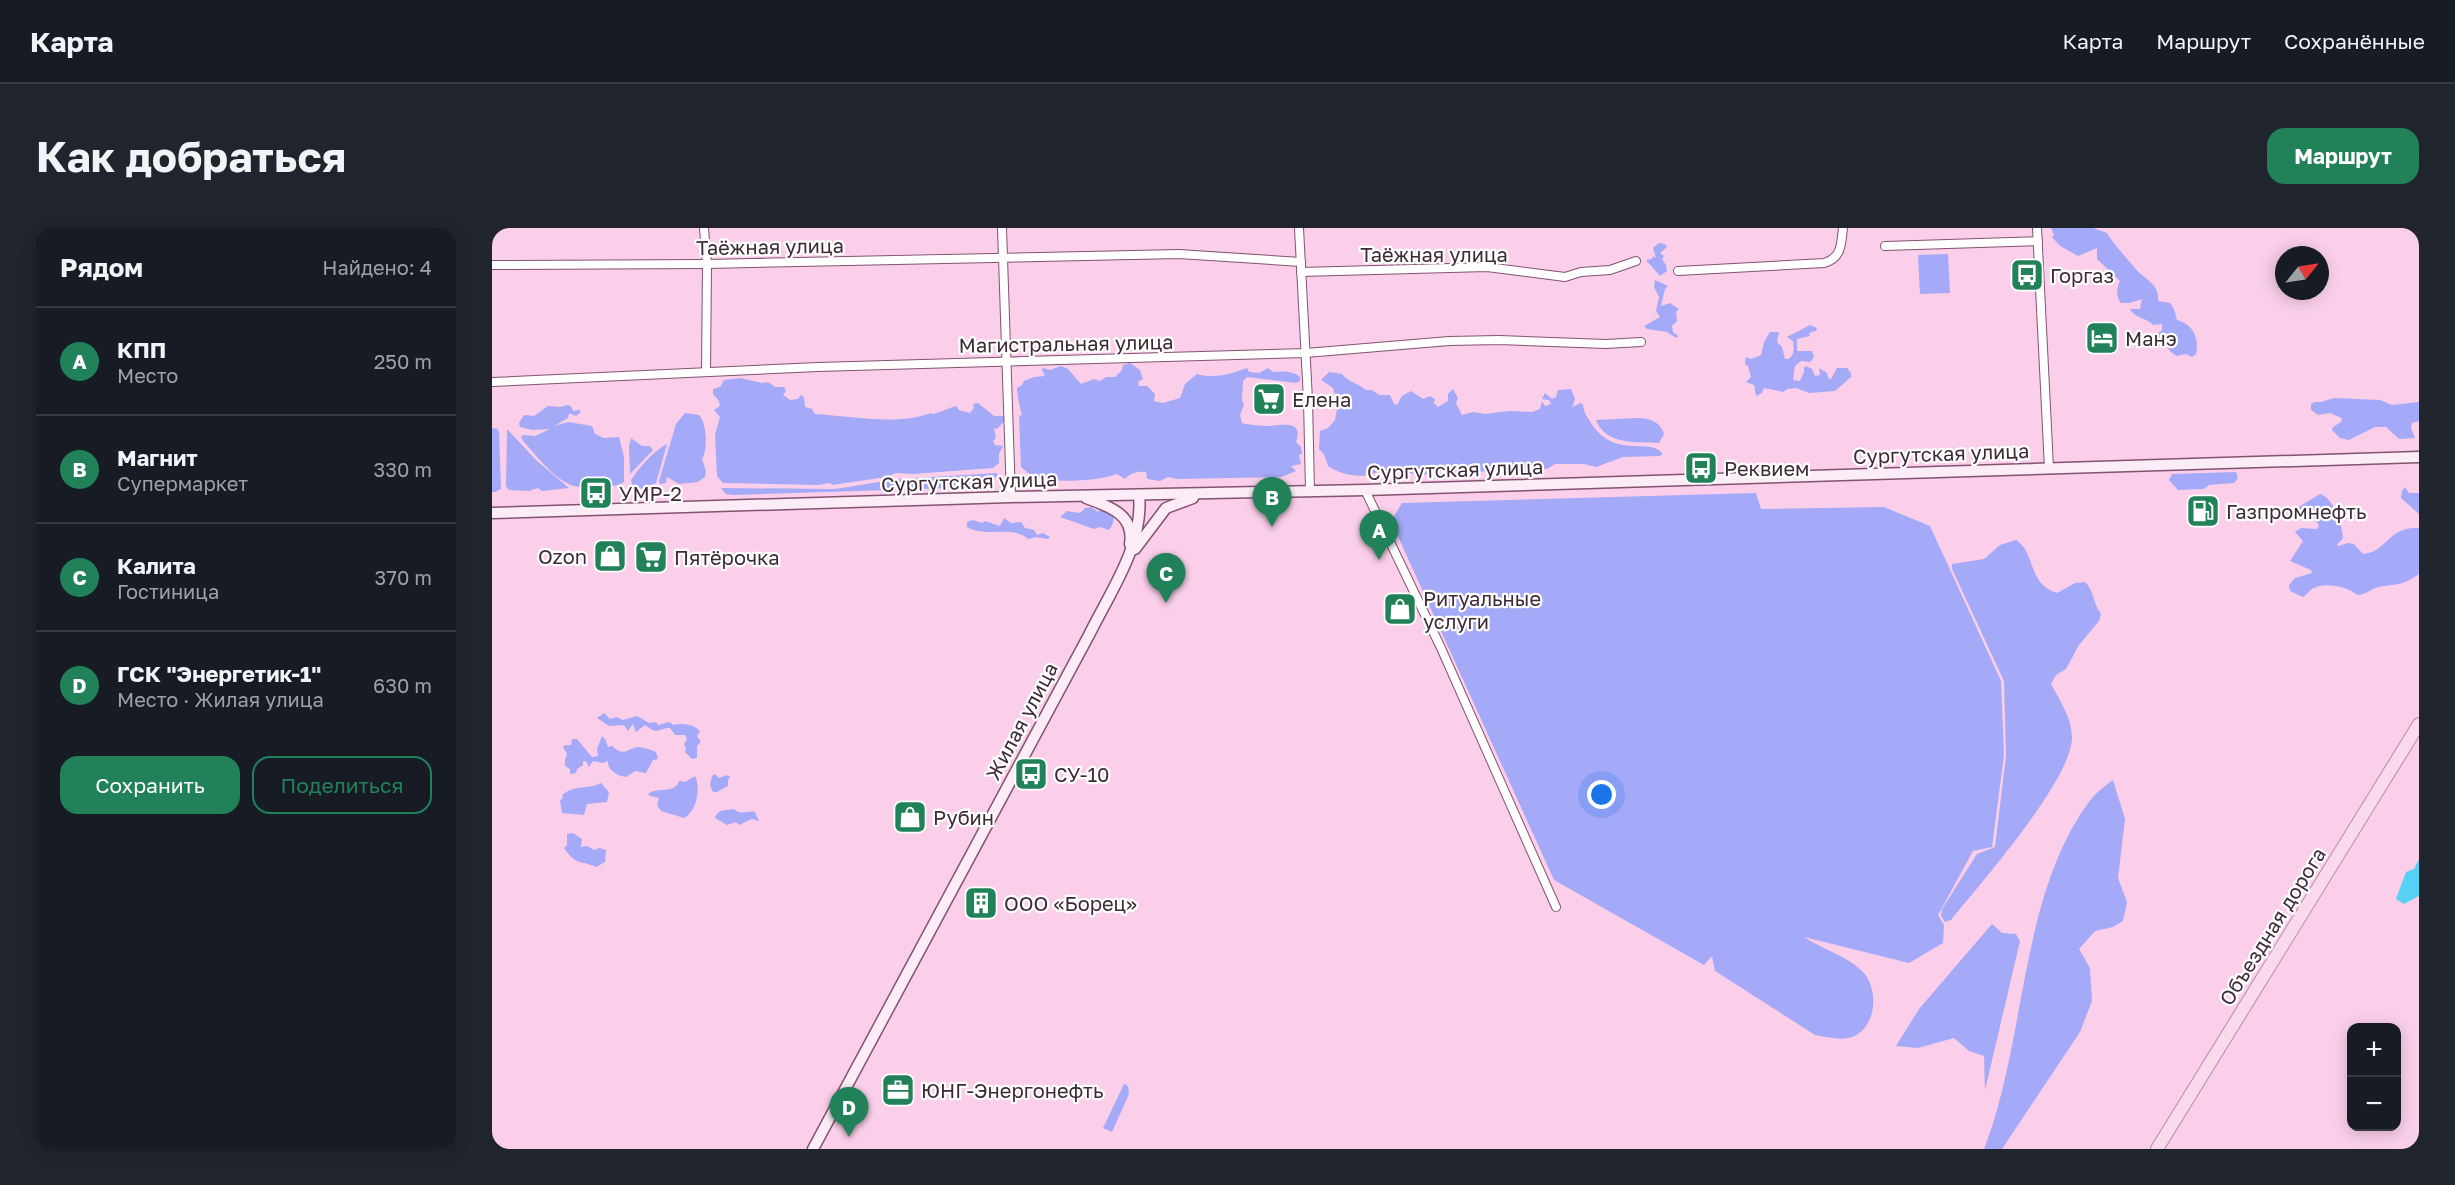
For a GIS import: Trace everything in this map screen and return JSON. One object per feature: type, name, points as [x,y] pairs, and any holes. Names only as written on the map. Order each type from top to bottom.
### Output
[{"type":"main road","name":"Сургутская улица","points":[[492,513],[1011,497],[1365,490],[2419,457]]},
{"type":"main road","points":[[1127,559],[1166,508],[1208,494]]},
{"type":"main road","name":"Жилая улица","points":[[813,1149],[1089,635],[1127,559],[1139,522],[1139,495]]},
{"type":"main road","points":[[1079,496],[1109,507],[1125,518],[1131,535],[1127,559]]},
{"type":"main road","name":"Объездная дорога","points":[[2157,1149],[2419,724]]},
{"type":"street","points":[[704,228],[707,264],[706,371]]},
{"type":"street","points":[[1002,228],[1011,497]]},
{"type":"street","points":[[1299,228],[1310,491]]},
{"type":"street","points":[[1678,271],[1824,263],[1836,258],[1839,253],[1842,228]]},
{"type":"street","points":[[2037,228],[2049,468]]},
{"type":"street","points":[[1885,246],[2037,241]]},
{"type":"street","name":"Таёжная улица","points":[[492,265],[707,264],[1179,254],[1300,262]]},
{"type":"street","name":"Таёжная улица","points":[[1301,272],[1487,267],[1565,277],[1581,272],[1610,270],[1635,261]]},
{"type":"street","name":"Магистральная улица","points":[[492,382],[706,371],[1306,353],[1449,341],[1499,340],[1606,344],[1641,342]]},
{"type":"street","points":[[1365,490],[1441,648],[1556,907]]},
{"type":"shaded area","points":[[2051,228],[2093,228],[2107,233],[2138,271],[2154,285],[2158,301],[2170,303],[2177,320],[2188,325],[2194,333],[2197,343],[2196,354],[2192,357],[2186,354],[2177,356],[2170,351],[2163,339],[2156,335],[2162,330],[2162,324],[2153,325],[2135,315],[2130,309],[2140,309],[2142,299],[2121,303],[2117,292],[2120,281],[2097,259],[2097,248],[2078,256],[2060,246],[2052,237],[2054,235]]},
{"type":"shaded area","points":[[1659,243],[1667,247],[1660,253],[1664,256],[1662,259],[1667,271],[1660,276],[1646,260],[1652,259],[1653,256],[1656,258],[1653,248]]},
{"type":"shaded area","points":[[1948,254],[1950,293],[1920,294],[1918,255]]},
{"type":"shaded area","points":[[1655,280],[1668,286],[1665,289],[1661,306],[1670,303],[1679,309],[1676,312],[1677,321],[1672,326],[1673,332],[1678,336],[1676,338],[1667,332],[1647,329],[1644,326],[1660,317],[1656,311],[1659,297],[1654,287]]},
{"type":"shaded area","points":[[1810,325],[1817,328],[1816,331],[1809,333],[1810,336],[1797,339],[1797,351],[1812,351],[1814,357],[1810,362],[1801,361],[1795,366],[1793,380],[1800,381],[1806,366],[1812,369],[1815,376],[1820,375],[1819,368],[1831,379],[1837,368],[1847,368],[1851,377],[1835,391],[1809,393],[1796,388],[1783,392],[1764,388],[1762,393],[1756,396],[1754,385],[1746,382],[1751,377],[1748,366],[1745,364],[1746,357],[1751,359],[1761,355],[1764,342],[1770,332],[1779,332],[1777,342],[1782,347],[1785,359],[1788,359],[1794,348],[1793,341],[1787,337]]},
{"type":"shaded area","points":[[1130,363],[1140,370],[1143,379],[1138,382],[1139,386],[1147,386],[1155,394],[1154,401],[1163,403],[1180,398],[1185,384],[1197,374],[1222,375],[1247,368],[1249,372],[1259,373],[1268,368],[1273,372],[1297,375],[1300,381],[1296,383],[1247,377],[1243,381],[1244,405],[1240,415],[1242,423],[1245,424],[1295,427],[1298,435],[1296,442],[1301,447],[1302,454],[1299,455],[1301,464],[1291,466],[1296,471],[1281,477],[1177,479],[1168,477],[1160,481],[1147,479],[1146,472],[1137,472],[1125,479],[1117,474],[1087,480],[1050,480],[1033,476],[1021,467],[1019,417],[1022,414],[1017,388],[1024,381],[1045,376],[1043,368],[1050,370],[1061,366],[1068,369],[1081,384],[1094,379],[1100,381],[1106,377],[1115,377],[1122,370],[1123,365]]},
{"type":"shaded area","points":[[1329,372],[1342,374],[1366,390],[1372,390],[1379,395],[1390,395],[1394,404],[1397,405],[1402,396],[1411,391],[1423,399],[1430,396],[1435,399],[1434,403],[1438,407],[1448,401],[1448,394],[1453,389],[1462,415],[1473,412],[1485,414],[1509,411],[1532,412],[1540,409],[1542,401],[1545,406],[1551,404],[1549,400],[1542,399],[1545,393],[1552,399],[1556,397],[1558,390],[1571,389],[1575,399],[1572,407],[1581,403],[1593,426],[1602,436],[1623,445],[1658,449],[1663,454],[1623,457],[1596,467],[1584,464],[1555,464],[1547,469],[1527,469],[1520,473],[1508,470],[1455,473],[1434,468],[1425,475],[1393,471],[1389,473],[1381,470],[1368,475],[1354,476],[1328,466],[1324,454],[1319,449],[1320,431],[1328,428],[1335,420],[1338,403],[1333,388],[1321,380]]},
{"type":"shaded area","points":[[740,378],[762,383],[768,382],[775,387],[784,387],[786,391],[783,395],[790,400],[798,399],[801,395],[804,397],[805,407],[812,409],[815,414],[888,420],[903,419],[934,414],[956,406],[959,410],[970,413],[974,408],[973,404],[978,403],[994,416],[1005,416],[1006,419],[997,429],[994,428],[995,445],[1003,446],[999,454],[999,463],[993,468],[913,474],[896,473],[887,477],[832,485],[830,483],[818,485],[723,483],[717,476],[715,435],[720,417],[714,410],[720,406],[713,394],[713,389],[720,387],[724,380]]},
{"type":"shaded area","points":[[2334,398],[2380,400],[2392,405],[2419,402],[2419,421],[2412,423],[2411,428],[2415,438],[2399,439],[2386,427],[2375,427],[2349,440],[2340,438],[2332,430],[2342,418],[2330,413],[2318,415],[2311,410],[2311,404]]},
{"type":"shaded area","points":[[548,406],[571,406],[573,411],[581,412],[576,416],[569,413],[568,418],[554,426],[568,422],[592,426],[595,434],[604,438],[619,437],[624,457],[624,482],[611,486],[588,486],[584,483],[581,484],[582,487],[573,486],[557,477],[523,441],[521,437],[523,435],[535,436],[550,429],[532,430],[520,427],[519,423],[524,415],[534,416]]},
{"type":"shaded area","points":[[685,413],[699,415],[704,424],[706,444],[702,459],[706,471],[705,477],[698,482],[679,484],[667,477],[666,483],[660,484],[676,424]]},
{"type":"shaded area","points":[[1636,418],[1650,420],[1660,426],[1664,434],[1659,443],[1623,441],[1614,438],[1600,428],[1596,420]]},
{"type":"shaded area","points":[[492,428],[498,429],[499,433],[501,489],[495,492],[492,492]]},
{"type":"shaded area","points":[[507,429],[536,460],[569,488],[542,491],[538,488],[529,491],[509,490],[506,486]]},
{"type":"shaded area","points":[[631,438],[642,446],[650,446],[653,450],[630,474],[629,447]]},
{"type":"shaded area","points":[[667,444],[656,483],[648,488],[633,489],[631,480],[638,470],[651,455]]},
{"type":"shaded area","points":[[2236,472],[2238,478],[2234,483],[2209,485],[2204,489],[2178,490],[2169,480],[2172,474]]},
{"type":"shaded area","points":[[997,473],[998,476],[983,487],[733,495],[726,494],[721,488],[835,489],[898,479]]},
{"type":"shaded area","points":[[2405,487],[2409,493],[2419,493],[2419,514],[2401,498]]},
{"type":"shaded area","points":[[1756,493],[1761,509],[1884,507],[1930,526],[2001,681],[2004,755],[1992,847],[1973,851],[1938,915],[1944,925],[1943,943],[1909,963],[1804,937],[1855,965],[1867,977],[1871,986],[1873,1006],[1867,1025],[1852,1037],[1843,1039],[1815,1035],[1715,971],[1712,956],[1704,965],[1554,880],[1391,521],[1402,503]]},
{"type":"shaded area","points":[[2320,494],[2333,506],[2339,519],[2343,538],[2338,546],[2354,544],[2363,554],[2372,552],[2400,531],[2419,528],[2419,574],[2402,583],[2380,586],[2361,595],[2330,585],[2319,586],[2303,597],[2290,591],[2289,585],[2295,578],[2312,573],[2311,570],[2290,561],[2303,541],[2295,532],[2301,528],[2317,529],[2319,525],[2309,512],[2301,512],[2297,508]]},
{"type":"shaded area","points":[[1091,507],[1098,512],[1101,509],[1112,512],[1114,521],[1109,530],[1100,527],[1094,529],[1060,517],[1067,511],[1080,513],[1085,508]]},
{"type":"shaded area","points":[[1004,518],[1011,523],[1021,522],[1025,528],[1034,530],[1037,535],[1043,533],[1050,537],[1048,539],[1036,537],[1028,539],[1015,533],[982,532],[967,527],[967,522],[973,520],[1000,526]]},
{"type":"shaded area","points":[[2016,540],[2027,552],[2036,575],[2047,589],[2057,593],[2075,583],[2085,582],[2101,614],[2099,621],[2079,645],[2066,669],[2056,675],[2051,684],[2068,717],[2072,738],[2068,757],[2057,780],[2002,858],[1951,920],[1945,922],[1941,916],[1942,909],[1977,854],[1995,847],[2006,756],[2004,681],[1952,569],[1952,564],[1984,559],[2000,545]]},
{"type":"shaded area","points":[[604,713],[610,719],[617,717],[623,720],[637,716],[649,723],[656,722],[658,725],[670,722],[673,725],[691,725],[700,731],[697,736],[701,742],[697,746],[697,758],[692,759],[685,752],[684,744],[687,739],[685,735],[675,735],[670,728],[656,731],[645,725],[636,732],[633,724],[628,731],[624,725],[609,726],[597,718]]},
{"type":"shaded area","points":[[602,736],[608,747],[612,746],[623,752],[638,747],[644,748],[656,752],[658,759],[653,760],[646,773],[635,771],[626,777],[614,772],[609,767],[608,761],[603,763],[593,761],[589,767],[586,761],[583,761],[583,765],[577,769],[576,773],[570,774],[570,769],[565,766],[567,754],[563,747],[571,745],[572,739],[577,739],[592,757],[598,756],[597,749]]},
{"type":"shaded area","points":[[715,774],[719,778],[727,775],[730,777],[728,786],[713,792],[710,785],[712,776]]},
{"type":"shaded area","points":[[695,776],[698,787],[697,799],[692,810],[684,818],[661,811],[657,805],[659,798],[648,794],[673,788],[679,781],[685,782]]},
{"type":"shaded area","points":[[2113,780],[2125,819],[2118,878],[2127,902],[2123,921],[2113,927],[2095,931],[2079,949],[2090,968],[2092,1001],[2080,1032],[2002,1149],[1984,1149],[2009,1061],[2037,922],[2050,877],[2068,836],[2092,798]]},
{"type":"shaded area","points":[[601,783],[609,792],[607,802],[587,804],[584,815],[562,813],[560,801],[562,795],[572,789]]},
{"type":"shaded area","points":[[734,809],[739,812],[755,812],[759,821],[752,819],[739,825],[736,822],[727,825],[715,818],[720,811]]},
{"type":"shaded area","points":[[573,833],[582,839],[581,847],[606,850],[605,862],[596,867],[572,858],[564,848],[567,845],[567,834]]},
{"type":"shaded area","points":[[2419,859],[2419,896],[2404,904],[2396,899],[2406,872],[2414,869]]},
{"type":"shaded area","points":[[1992,924],[2002,933],[2016,934],[2020,941],[1985,1090],[1984,1056],[1969,1051],[1954,1038],[1918,1048],[1896,1046],[1919,1009]]},
{"type":"shaded area","points":[[1124,1084],[1128,1086],[1129,1094],[1112,1132],[1103,1128]]},
{"type":"place","name":"Горгаз","points":[[2027,275]]},
{"type":"place","name":"Манэ","points":[[2102,338]]},
{"type":"place","name":"Елена","points":[[1269,399]]},
{"type":"place","name":"Реквием","points":[[1701,468]]},
{"type":"place","name":"УМР-2","points":[[596,493]]},
{"type":"place","name":"Газпромнефть","points":[[2203,511]]},
{"type":"place","name":"Магнит","points":[[1272,527]]},
{"type":"place","name":"Ozon","points":[[610,556]]},
{"type":"place","name":"Пятёрочка","points":[[651,557]]},
{"type":"place","name":"КПП","points":[[1379,560]]},
{"type":"place","name":"Калита","points":[[1166,603]]},
{"type":"place","name":"Ритуальные услуги","points":[[1400,609]]},
{"type":"place","name":"СУ-10","points":[[1031,774]]},
{"type":"place","name":"Рубин","points":[[910,817]]},
{"type":"place","name":"ООО «Борец»","points":[[981,903]]},
{"type":"place","name":"ЮНГ-Энергонефть","points":[[898,1090]]},
{"type":"place","name":"ГСК \"Энергетик-1\"","points":[[849,1137]]}]
